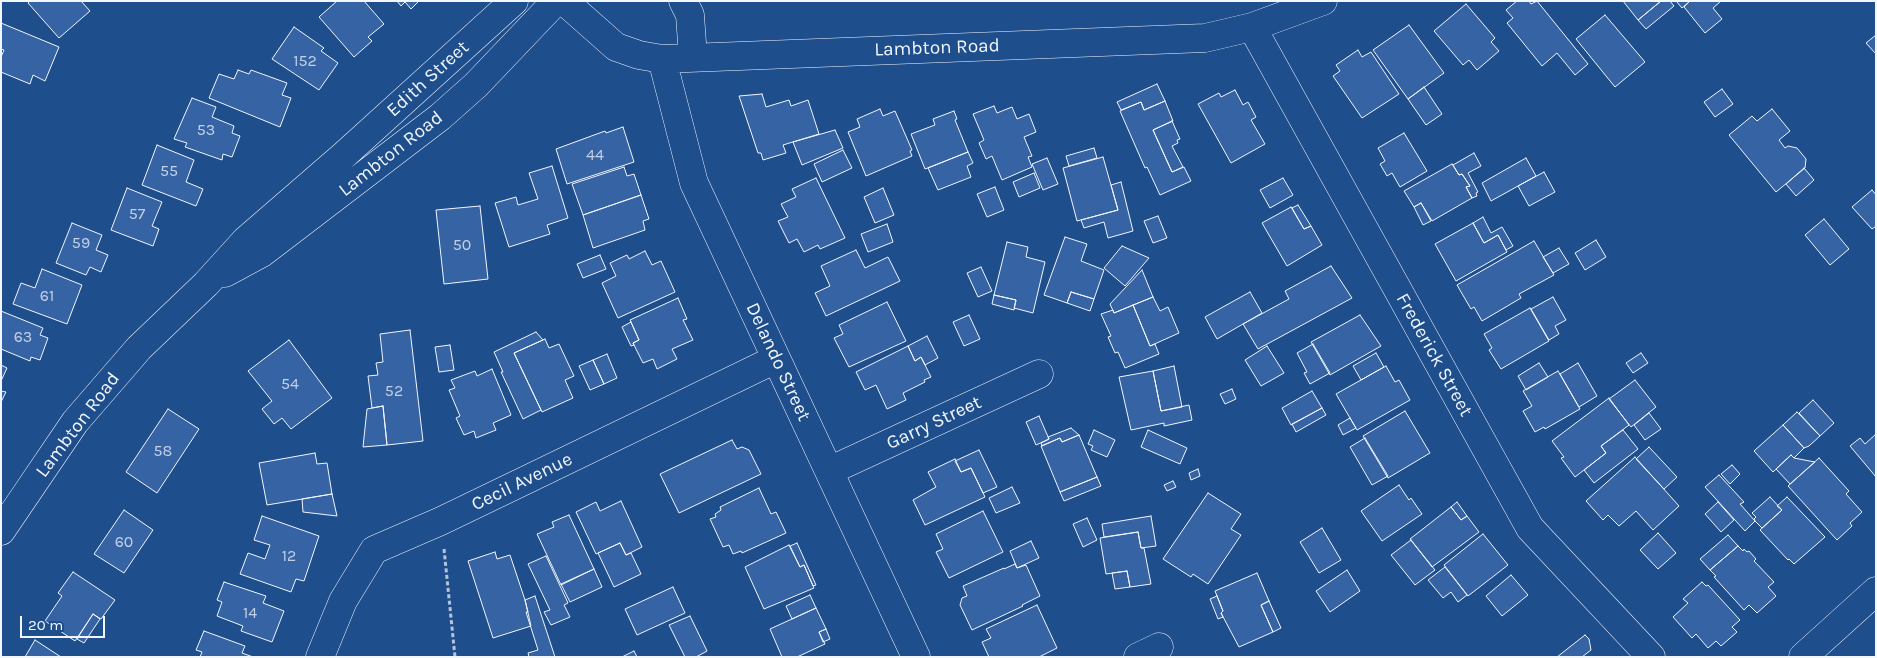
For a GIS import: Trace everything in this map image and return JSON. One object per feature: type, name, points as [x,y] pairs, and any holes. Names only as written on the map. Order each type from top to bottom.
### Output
[{"type":"street","name":"Edith Street","points":[[342,156],[514,1]]},
{"type":"street","name":"Lambton Road","points":[[206,284],[262,253],[440,117],[476,85],[556,1]]},
{"type":"street","name":"Lambton Road","points":[[564,1],[616,47],[639,55],[662,59],[1205,38],[1252,27],[1323,1]]},
{"type":"street","points":[[683,1],[690,15],[693,57]]},
{"type":"street","name":"Frederick Street","points":[[1252,27],[1530,528],[1651,657]]},
{"type":"street","name":"Delando Street","points":[[662,59],[694,183],[916,657]]},
{"type":"street","name":"Lambton Road","points":[[1,531],[75,422],[138,348],[206,284],[246,240],[342,156]]},
{"type":"street","name":"Cecil Avenue","points":[[320,657],[343,601],[374,550],[441,521],[776,359]]},
{"type":"street","name":"Garry Street","points":[[829,472],[1039,374]]},
{"type":"street","points":[[1803,657],[1876,591]]},
{"type":"path","points":[[441,521],[455,657]]},
{"type":"building","points":[[30,1],[81,1],[90,11],[59,38],[28,3]]},
{"type":"building","points":[[337,1],[364,1],[384,24],[368,37],[372,41],[354,57],[319,17]]},
{"type":"building","points":[[397,1],[419,1],[411,9],[405,2],[401,6]]},
{"type":"building","points":[[1517,1],[1529,1],[1531,4],[1537,1],[1588,64],[1575,75],[1557,53],[1542,66],[1507,23],[1513,18],[1506,10]]},
{"type":"building","points":[[1623,1],[1661,1],[1638,20]]},
{"type":"building","points":[[1661,1],[1670,1],[1674,6],[1646,29],[1638,20]]},
{"type":"building","points":[[1676,1],[1690,1],[1682,8]]},
{"type":"building","points":[[1690,1],[1721,1],[1713,8],[1722,19],[1705,33],[1684,7]]},
{"type":"building","points":[[1466,4],[1495,38],[1491,42],[1499,51],[1477,70],[1469,60],[1463,65],[1434,31]]},
{"type":"building","points":[[1605,15],[1645,62],[1615,87],[1576,39]]},
{"type":"building","points":[[1,23],[59,47],[45,81],[33,75],[30,84],[1,72],[1,57],[4,50],[1,49]]},
{"type":"building","points":[[1409,25],[1444,73],[1408,99],[1373,50]]},
{"type":"building","points":[[294,27],[324,48],[321,51],[338,63],[319,90],[272,59]]},
{"type":"building","points":[[1876,35],[1876,54],[1866,43]]},
{"type":"building","points":[[1358,50],[1362,57],[1371,52],[1399,94],[1362,118],[1333,76],[1340,71],[1336,65]]},
{"type":"building","points":[[238,70],[249,74],[251,70],[287,83],[282,95],[291,98],[280,127],[209,98],[219,74],[234,79]]},
{"type":"building","points":[[1157,84],[1165,101],[1144,110],[1141,102],[1121,110],[1117,102]]},
{"type":"building","points":[[1424,87],[1442,114],[1426,125],[1408,99]]},
{"type":"building","points":[[1722,89],[1733,104],[1715,117],[1704,102]]},
{"type":"building","points":[[1235,90],[1243,105],[1248,102],[1256,117],[1251,120],[1265,144],[1231,163],[1198,104],[1219,93],[1221,97]]},
{"type":"building","points":[[762,94],[766,107],[789,100],[791,106],[808,100],[819,134],[783,145],[786,153],[763,160],[761,153],[758,153],[739,96]]},
{"type":"building","points":[[192,98],[216,107],[212,117],[234,126],[232,133],[240,136],[232,157],[223,154],[222,160],[185,147],[187,143],[174,139]]},
{"type":"building","points":[[1165,101],[1173,121],[1153,130],[1172,172],[1184,167],[1191,181],[1160,195],[1147,167],[1145,168],[1120,111],[1141,102],[1144,110]]},
{"type":"building","points":[[994,106],[997,113],[1012,107],[1017,119],[1029,114],[1036,132],[1024,137],[1032,156],[1028,157],[1032,167],[1002,180],[992,156],[986,159],[979,143],[984,140],[973,114]]},
{"type":"building","points":[[880,109],[883,116],[895,111],[912,150],[910,151],[912,156],[866,176],[848,132],[860,127],[857,119]]},
{"type":"building","points":[[1772,109],[1790,131],[1779,140],[1785,148],[1788,146],[1797,148],[1806,159],[1805,168],[1776,192],[1729,135],[1752,116],[1757,121]]},
{"type":"building","points":[[954,111],[957,119],[955,120],[968,152],[925,169],[911,134],[935,125],[933,119]]},
{"type":"building","points":[[1172,121],[1180,139],[1177,140],[1178,143],[1172,146],[1183,167],[1172,172],[1153,130]]},
{"type":"building","points":[[623,127],[634,162],[567,184],[556,149],[605,131],[606,133]]},
{"type":"building","points":[[835,130],[843,148],[802,165],[793,142]]},
{"type":"building","points":[[1404,133],[1427,171],[1400,187],[1392,173],[1387,176],[1380,164],[1385,161],[1378,148]]},
{"type":"building","points":[[157,145],[194,160],[186,182],[203,189],[196,206],[142,185]]},
{"type":"building","points":[[1094,148],[1097,158],[1069,166],[1066,156]]},
{"type":"building","points":[[843,150],[852,168],[822,182],[814,164]]},
{"type":"building","points":[[968,152],[973,163],[967,166],[971,177],[938,190],[928,168]]},
{"type":"building","points":[[1474,153],[1481,166],[1468,173],[1478,192],[1476,193],[1477,196],[1472,198],[1466,187],[1470,186],[1462,174],[1459,175],[1453,165]]},
{"type":"building","points":[[1103,157],[1118,210],[1077,221],[1063,168]]},
{"type":"building","points":[[1047,158],[1058,184],[1043,190],[1032,164]]},
{"type":"building","points":[[1526,158],[1536,176],[1491,201],[1482,183]]},
{"type":"building","points":[[1452,164],[1459,175],[1462,174],[1470,186],[1466,187],[1472,198],[1432,221],[1421,203],[1414,207],[1404,191]]},
{"type":"building","points":[[552,166],[568,218],[547,225],[550,234],[509,247],[495,203],[516,197],[518,205],[538,199],[529,173]]},
{"type":"building","points":[[624,167],[627,176],[634,174],[641,195],[583,215],[572,184]]},
{"type":"building","points":[[1804,168],[1814,180],[1796,196],[1786,184]]},
{"type":"building","points":[[1544,172],[1555,192],[1529,206],[1518,186]]},
{"type":"building","points":[[1034,173],[1040,188],[1019,197],[1013,182]]},
{"type":"building","points":[[816,178],[845,238],[820,249],[818,245],[804,252],[797,239],[789,243],[778,221],[788,217],[781,204],[796,197],[792,189]]},
{"type":"building","points":[[1283,178],[1293,195],[1270,208],[1260,190]]},
{"type":"building","points":[[1121,182],[1133,231],[1108,238],[1104,222],[1084,228],[1081,220],[1118,210],[1111,185]]},
{"type":"building","points":[[995,187],[1004,210],[987,217],[977,194]]},
{"type":"building","points":[[127,188],[162,202],[152,226],[159,229],[153,246],[111,230]]},
{"type":"building","points":[[883,188],[894,215],[875,223],[864,197]]},
{"type":"building","points":[[1872,190],[1876,195],[1876,226],[1872,229],[1852,207]]},
{"type":"building","points":[[641,195],[649,219],[643,221],[645,230],[593,248],[583,215]]},
{"type":"building","points":[[1421,203],[1431,221],[1423,225],[1414,207]]},
{"type":"building","points":[[1298,205],[1311,226],[1304,229],[1292,208]]},
{"type":"building","points":[[480,206],[488,279],[444,284],[436,210]]},
{"type":"building","points":[[1291,207],[1304,229],[1311,226],[1322,245],[1287,266],[1262,223]]},
{"type":"building","points":[[1158,216],[1167,238],[1153,243],[1144,221]]},
{"type":"building","points":[[1483,217],[1491,233],[1502,227],[1513,246],[1506,250],[1498,235],[1484,243],[1473,223]]},
{"type":"building","points":[[1824,219],[1849,249],[1830,265],[1805,235]]},
{"type":"building","points":[[72,223],[102,235],[96,250],[108,255],[101,272],[90,267],[86,275],[56,263]]},
{"type":"building","points":[[1473,223],[1484,243],[1498,235],[1507,252],[1456,281],[1435,244]]},
{"type":"building","points":[[887,224],[893,242],[868,252],[861,234]]},
{"type":"building","points":[[1065,237],[1087,244],[1081,261],[1104,270],[1094,299],[1071,292],[1067,303],[1044,295]]},
{"type":"building","points":[[1596,240],[1606,257],[1585,270],[1575,253]]},
{"type":"building","points":[[1534,241],[1554,275],[1519,294],[1521,298],[1482,321],[1474,307],[1471,309],[1457,285]]},
{"type":"building","points":[[1007,242],[1028,247],[1026,257],[1045,262],[1033,313],[1014,308],[1016,300],[994,295]]},
{"type":"building","points":[[1122,246],[1149,258],[1125,286],[1104,268]]},
{"type":"building","points":[[1559,248],[1569,264],[1553,273],[1543,257]]},
{"type":"building","points":[[856,250],[865,268],[888,257],[900,281],[826,316],[815,293],[830,286],[821,266]]},
{"type":"building","points":[[645,251],[652,265],[661,261],[675,292],[618,318],[602,283],[616,276],[610,263],[627,255],[629,259]]},
{"type":"building","points":[[600,255],[606,269],[583,278],[577,264]]},
{"type":"building","points":[[1331,266],[1352,298],[1258,349],[1243,324],[1289,299],[1285,291]]},
{"type":"building","points":[[981,267],[992,291],[978,297],[967,273]]},
{"type":"building","points":[[42,269],[82,285],[67,324],[13,304],[21,283],[35,288]]},
{"type":"building","points":[[1142,270],[1153,297],[1114,313],[1110,304]]},
{"type":"building","points":[[1071,292],[1094,299],[1090,311],[1067,303]]},
{"type":"building","points":[[1250,292],[1262,313],[1217,339],[1205,317]]},
{"type":"building","points":[[994,295],[1016,300],[1014,310],[992,304]]},
{"type":"building","points":[[1153,297],[1160,311],[1168,307],[1179,333],[1150,346],[1133,305]]},
{"type":"building","points":[[1553,297],[1566,320],[1555,326],[1559,334],[1549,340],[1531,309]]},
{"type":"building","points":[[678,298],[687,319],[683,320],[693,340],[672,349],[677,359],[657,369],[653,359],[643,363],[633,343],[639,340],[630,320]]},
{"type":"building","points":[[887,302],[906,341],[849,367],[834,338],[843,334],[839,325]]},
{"type":"building","points":[[1133,305],[1150,346],[1155,344],[1159,354],[1125,368],[1118,352],[1115,353],[1108,337],[1111,336],[1101,314],[1113,310],[1114,313]]},
{"type":"building","points":[[1530,308],[1549,341],[1501,369],[1489,350],[1492,348],[1484,334]]},
{"type":"building","points":[[1,311],[43,328],[40,335],[48,338],[40,360],[31,357],[30,361],[1,349]]},
{"type":"building","points":[[969,315],[980,339],[964,346],[953,322]]},
{"type":"building","points":[[1360,315],[1381,346],[1330,375],[1311,342]]},
{"type":"building","points":[[631,322],[639,340],[631,346],[622,327]]},
{"type":"building","points":[[410,330],[423,441],[387,445],[383,406],[372,408],[368,376],[378,375],[376,363],[383,362],[380,334]]},
{"type":"building","points":[[536,332],[543,340],[514,353],[541,410],[523,419],[501,372],[503,372],[494,352]]},
{"type":"building","points":[[927,336],[938,358],[925,365],[921,357],[915,361],[908,346]]},
{"type":"building","points":[[545,339],[549,348],[559,344],[574,376],[565,380],[573,398],[542,412],[514,353]]},
{"type":"building","points":[[289,340],[332,398],[291,429],[282,418],[274,424],[262,409],[272,401],[248,371]]},
{"type":"building","points":[[1313,344],[1330,373],[1310,384],[1304,373],[1307,372],[1297,353]]},
{"type":"building","points":[[450,345],[454,370],[439,372],[435,347]]},
{"type":"building","points":[[908,346],[915,361],[921,357],[931,377],[903,393],[906,400],[887,409],[876,385],[865,390],[856,372]]},
{"type":"building","points":[[1267,346],[1284,373],[1261,386],[1245,360]]},
{"type":"building","points":[[1376,353],[1384,367],[1361,380],[1353,366]]},
{"type":"building","points":[[1641,353],[1648,363],[1633,373],[1626,363]]},
{"type":"building","points":[[607,354],[617,378],[604,384],[593,360]]},
{"type":"building","points":[[593,360],[604,384],[590,390],[579,366]]},
{"type":"building","points":[[1539,363],[1548,377],[1526,390],[1518,376]]},
{"type":"building","points":[[1578,363],[1597,396],[1579,407],[1560,374]]},
{"type":"building","points":[[1,365],[7,368],[1,381]]},
{"type":"building","points":[[1174,366],[1182,407],[1161,411],[1153,371]]},
{"type":"building","points":[[1386,366],[1395,382],[1399,380],[1410,400],[1357,430],[1336,394]]},
{"type":"building","points":[[492,369],[511,415],[493,423],[496,430],[476,438],[474,431],[464,435],[456,418],[460,416],[449,390],[455,388],[451,380],[475,371],[477,376]]},
{"type":"building","points":[[1153,371],[1161,411],[1189,405],[1192,420],[1164,426],[1164,423],[1131,430],[1119,377]]},
{"type":"building","points":[[1558,371],[1580,409],[1545,429],[1544,427],[1535,432],[1523,411],[1532,406],[1523,391]]},
{"type":"building","points":[[1635,380],[1656,407],[1631,427],[1609,399]]},
{"type":"building","points":[[1232,389],[1236,399],[1225,404],[1220,394]]},
{"type":"building","points":[[1,391],[6,392],[1,402]]},
{"type":"building","points":[[1312,391],[1322,408],[1291,425],[1282,408]]},
{"type":"building","points":[[1609,398],[1629,425],[1601,446],[1606,453],[1575,477],[1561,458],[1564,457],[1552,441]]},
{"type":"building","points":[[1813,400],[1834,423],[1820,436],[1799,413]]},
{"type":"building","points":[[383,406],[387,445],[363,447],[367,409]]},
{"type":"building","points":[[1322,408],[1326,415],[1296,432],[1292,424]]},
{"type":"building","points":[[168,409],[199,429],[157,493],[126,472]]},
{"type":"building","points":[[1405,411],[1430,453],[1388,478],[1363,436]]},
{"type":"building","points":[[1797,412],[1820,436],[1804,448],[1783,425]]},
{"type":"building","points":[[1649,413],[1661,429],[1645,440],[1634,425]]},
{"type":"building","points":[[1039,416],[1049,439],[1036,445],[1026,422]]},
{"type":"building","points":[[1350,418],[1356,428],[1343,435],[1338,425]]},
{"type":"building","points":[[1783,425],[1804,448],[1794,458],[1791,455],[1773,472],[1754,451]]},
{"type":"building","points":[[1071,428],[1079,435],[1062,442],[1060,438],[1042,446],[1041,443],[1049,439],[1048,437]]},
{"type":"building","points":[[1094,430],[1115,440],[1107,457],[1091,450],[1093,446],[1088,444]]},
{"type":"building","points":[[1148,430],[1187,448],[1180,464],[1141,447]]},
{"type":"building","points":[[1623,430],[1638,449],[1594,483],[1584,470],[1606,453],[1601,446]]},
{"type":"building","points":[[1876,434],[1876,477],[1850,446],[1860,438],[1865,444]]},
{"type":"building","points":[[1079,435],[1097,477],[1060,492],[1041,446],[1060,438],[1062,442]]},
{"type":"building","points":[[1365,438],[1388,476],[1372,485],[1350,447]]},
{"type":"building","points":[[732,440],[737,449],[742,447],[749,450],[761,474],[679,513],[660,474]]},
{"type":"building","points":[[1649,447],[1677,477],[1664,489],[1636,459]]},
{"type":"building","points":[[979,450],[997,487],[983,493],[971,468],[961,472],[955,461]]},
{"type":"building","points":[[315,453],[317,464],[327,463],[332,494],[267,505],[259,463]]},
{"type":"building","points":[[1791,455],[1794,458],[1815,462],[1790,484],[1776,469]]},
{"type":"building","points":[[1635,457],[1679,506],[1653,530],[1636,511],[1619,526],[1608,515],[1603,520],[1586,501]]},
{"type":"building","points":[[1819,458],[1849,491],[1846,494],[1862,512],[1850,523],[1852,526],[1837,540],[1788,486]]},
{"type":"building","points":[[955,459],[961,472],[971,468],[985,497],[925,525],[913,500],[936,487],[928,472]]},
{"type":"building","points":[[1732,465],[1740,474],[1730,484],[1721,474]]},
{"type":"building","points":[[1198,469],[1200,476],[1191,480],[1189,473]]},
{"type":"building","points":[[1719,475],[1744,502],[1740,504],[1755,521],[1745,531],[1705,487]]},
{"type":"building","points":[[1097,477],[1101,486],[1064,501],[1060,492]]},
{"type":"building","points":[[1173,481],[1176,487],[1167,491],[1164,485]]},
{"type":"building","points":[[1399,485],[1422,514],[1382,541],[1361,511]]},
{"type":"building","points":[[1012,487],[1020,503],[996,513],[989,498]]},
{"type":"building","points":[[759,488],[771,514],[776,512],[786,533],[742,553],[741,551],[733,554],[729,545],[723,547],[710,519],[716,517],[715,514],[721,510],[720,507]]},
{"type":"building","points":[[1208,493],[1241,514],[1231,529],[1241,535],[1208,584],[1193,574],[1191,577],[1163,559]]},
{"type":"building","points":[[332,494],[337,516],[303,512],[302,499]]},
{"type":"building","points":[[1770,497],[1782,510],[1762,528],[1755,521],[1756,517],[1752,513]]},
{"type":"building","points":[[1787,497],[1825,537],[1794,564],[1760,530],[1782,510],[1777,506]]},
{"type":"building","points":[[621,501],[642,547],[626,555],[620,543],[596,554],[576,512],[596,502],[600,511]]},
{"type":"building","points":[[1457,502],[1467,516],[1461,520],[1451,507]]},
{"type":"building","points":[[1718,502],[1734,520],[1721,532],[1705,514]]},
{"type":"building","points":[[1451,507],[1461,520],[1467,516],[1479,532],[1432,567],[1410,539]]},
{"type":"building","points":[[124,510],[153,530],[124,573],[94,554]]},
{"type":"building","points":[[983,511],[1003,552],[949,578],[936,552],[943,549],[936,534]]},
{"type":"building","points":[[569,515],[594,569],[561,585],[537,534],[554,527],[552,522]]},
{"type":"building","points":[[262,516],[319,536],[304,581],[296,579],[291,592],[240,574],[248,553],[265,559],[270,545],[254,540]]},
{"type":"building","points":[[1151,516],[1156,546],[1141,548],[1138,532],[1104,537],[1102,524]]},
{"type":"building","points":[[1087,518],[1097,540],[1083,547],[1073,524]]},
{"type":"building","points":[[1322,528],[1341,560],[1319,573],[1300,542]]},
{"type":"building","points":[[1138,532],[1141,548],[1144,548],[1151,584],[1130,587],[1127,571],[1106,574],[1100,538]]},
{"type":"building","points":[[1658,533],[1676,553],[1658,569],[1640,550]]},
{"type":"building","points":[[1483,534],[1508,565],[1468,596],[1444,565]]},
{"type":"building","points":[[1728,535],[1738,546],[1710,570],[1700,559]]},
{"type":"building","points":[[1411,540],[1435,570],[1415,585],[1391,555]]},
{"type":"building","points":[[1031,541],[1039,558],[1017,568],[1010,551]]},
{"type":"building","points":[[620,543],[626,555],[631,553],[641,574],[614,587],[598,553]]},
{"type":"building","points":[[797,543],[816,585],[813,586],[804,565],[800,567],[790,546]]},
{"type":"building","points":[[789,545],[800,567],[804,565],[814,588],[764,609],[745,567]]},
{"type":"building","points":[[1738,546],[1743,551],[1744,549],[1747,552],[1749,551],[1756,559],[1754,561],[1774,582],[1768,587],[1776,596],[1757,613],[1749,605],[1744,610],[1710,570]]},
{"type":"building","points":[[495,552],[497,559],[510,555],[525,600],[531,626],[493,638],[468,561]]},
{"type":"building","points":[[546,556],[568,603],[564,605],[570,617],[551,625],[544,612],[550,610],[528,564]]},
{"type":"building","points":[[1015,564],[1017,568],[1026,565],[1040,596],[972,630],[960,605],[962,598],[967,596],[963,586]]},
{"type":"building","points":[[1445,567],[1467,595],[1458,602],[1451,592],[1443,598],[1428,580]]},
{"type":"building","points":[[594,569],[602,587],[570,602],[561,584]]},
{"type":"building","points":[[1347,570],[1360,591],[1330,612],[1316,591]]},
{"type":"building","points":[[1127,571],[1130,587],[1115,589],[1112,573]]},
{"type":"building","points":[[73,572],[115,600],[101,619],[93,614],[75,641],[45,621],[62,596],[58,593]]},
{"type":"building","points":[[1257,573],[1269,601],[1261,605],[1273,632],[1239,647],[1221,613],[1223,611],[1215,591]]},
{"type":"building","points":[[1511,575],[1528,595],[1502,616],[1486,596]]},
{"type":"building","points":[[224,582],[266,596],[263,603],[284,611],[272,642],[241,631],[243,626],[217,616],[222,602],[217,600]]},
{"type":"building","points":[[1702,582],[1706,586],[1708,585],[1740,620],[1732,627],[1737,632],[1721,646],[1716,641],[1708,648],[1696,634],[1692,638],[1673,617],[1688,603],[1683,599]]},
{"type":"building","points":[[673,587],[685,613],[637,635],[625,609]]},
{"type":"building","points":[[810,595],[816,608],[792,619],[786,606]]},
{"type":"building","points":[[535,596],[555,657],[529,657],[528,653],[538,650],[526,612],[528,612],[525,600]]},
{"type":"building","points":[[1217,596],[1223,611],[1221,613],[1223,617],[1218,619],[1210,599]]},
{"type":"building","points":[[1269,601],[1281,628],[1273,632],[1261,605]]},
{"type":"building","points":[[1037,605],[1057,648],[1039,657],[989,657],[982,642],[991,638],[986,629]]},
{"type":"building","points":[[816,608],[826,629],[819,632],[825,644],[797,657],[782,657],[770,629]]},
{"type":"building","points":[[93,614],[100,619],[84,643],[77,639]]},
{"type":"building","points":[[690,616],[707,651],[696,657],[685,657],[669,625]]},
{"type":"building","points":[[826,629],[830,639],[823,642],[819,632]]},
{"type":"building","points":[[204,631],[245,646],[242,653],[253,657],[200,657],[202,652],[196,650]]},
{"type":"building","points":[[1585,635],[1589,639],[1591,650],[1582,657],[1557,657]]},
{"type":"building","points":[[35,640],[61,657],[25,657]]},
{"type":"building","points":[[634,651],[637,657],[622,657]]}]
